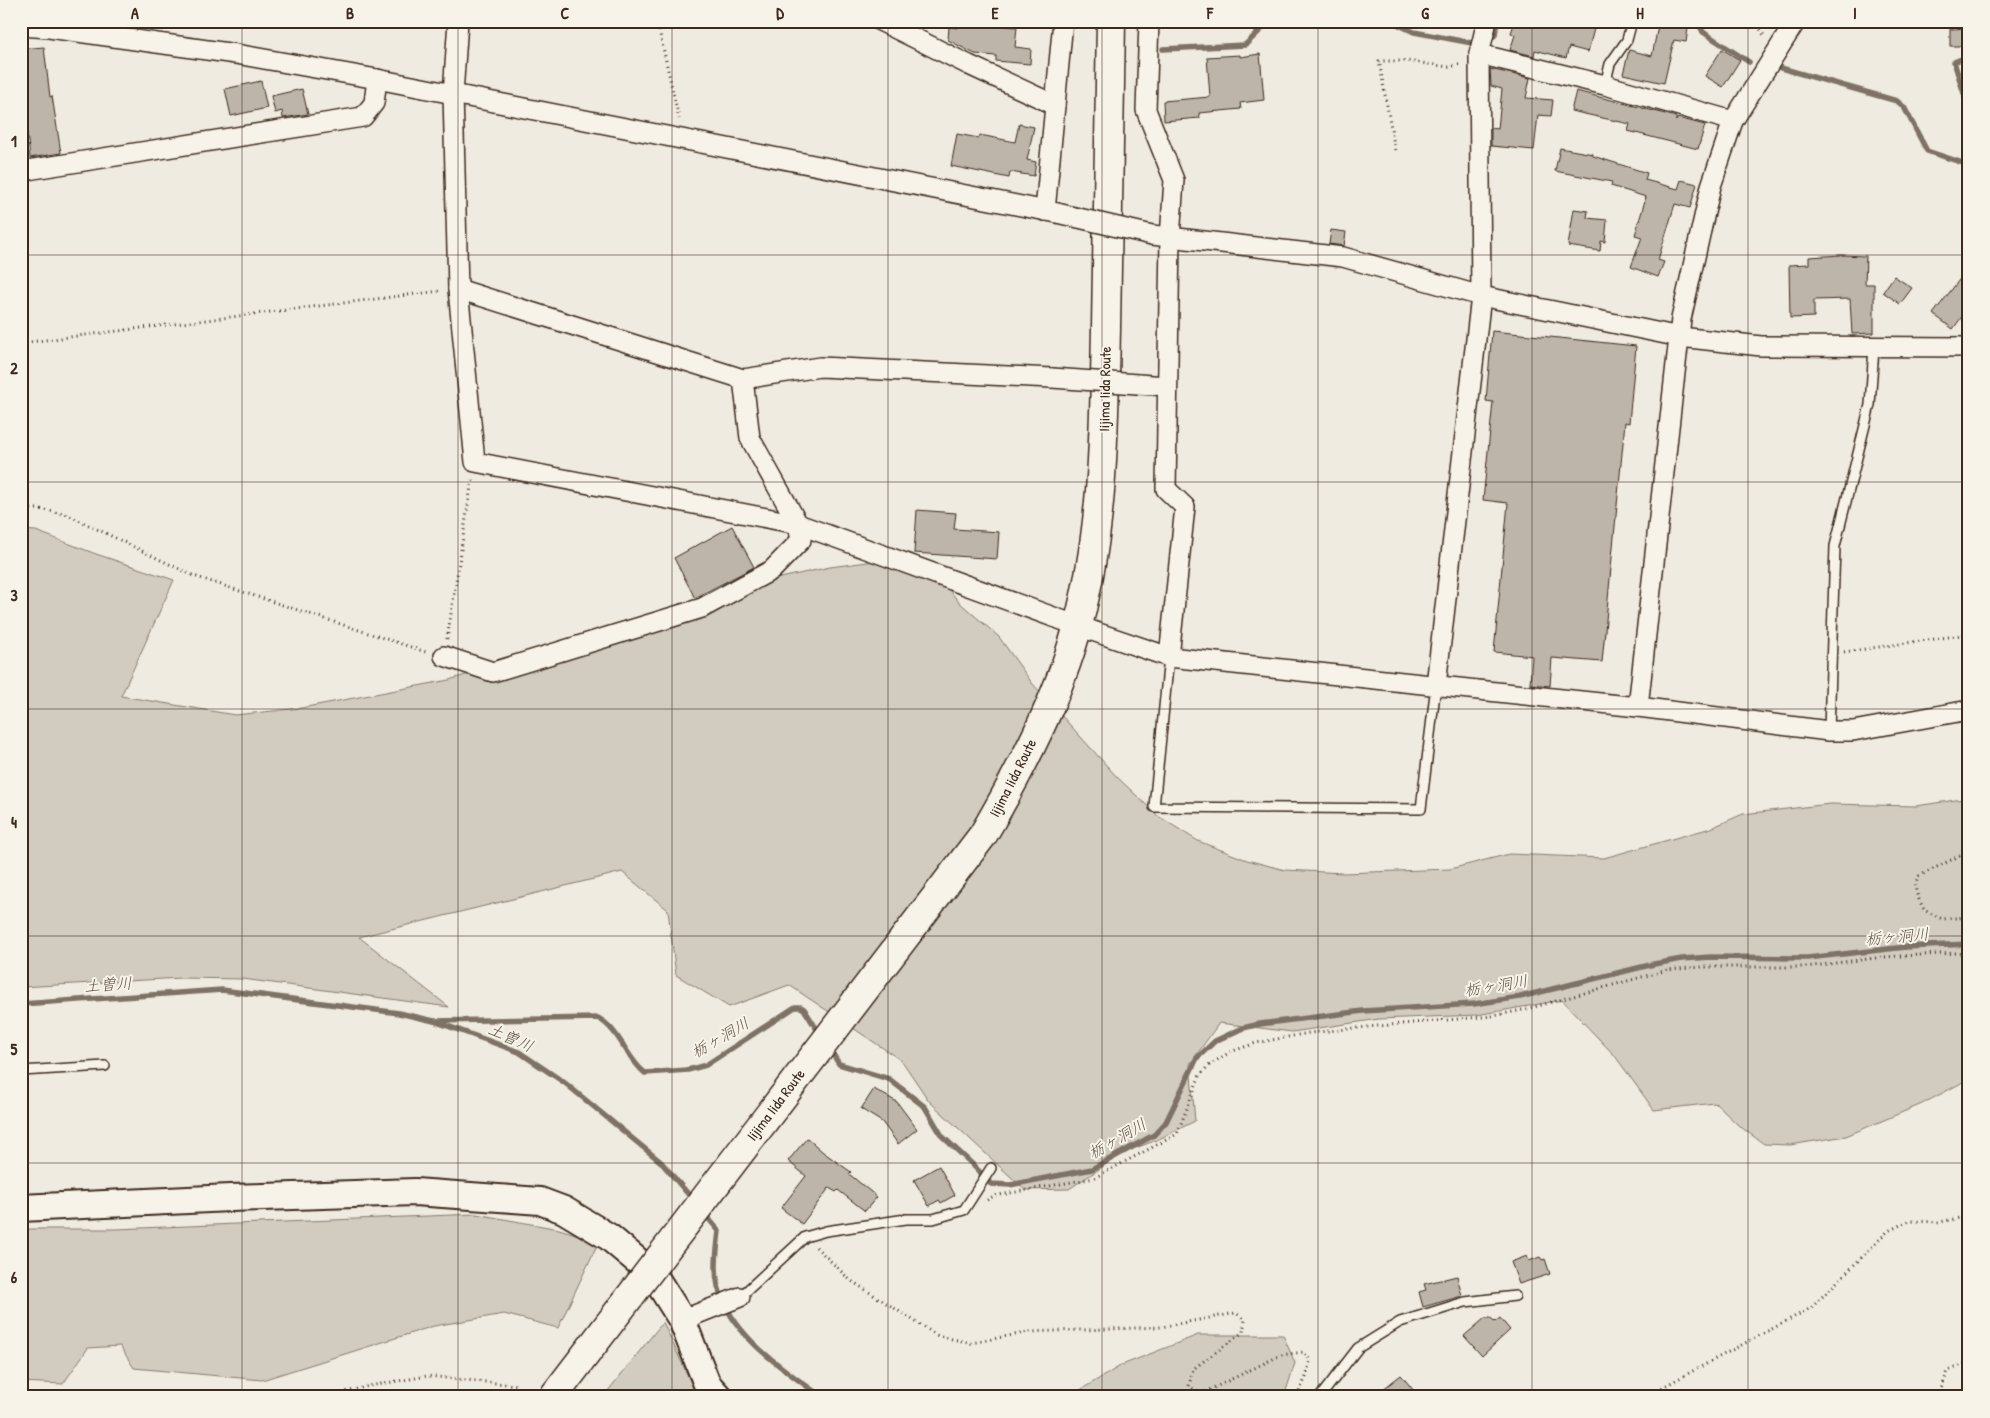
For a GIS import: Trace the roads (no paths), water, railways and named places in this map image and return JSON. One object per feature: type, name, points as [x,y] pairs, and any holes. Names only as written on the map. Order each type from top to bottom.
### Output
[{"type":"main road","name":"Iijima Iida Route","points":[[553,1397],[983,834],[1009,791],[1059,682],[1078,626],[1094,557],[1104,455],[1111,21]]},
{"type":"street","points":[[458,21],[453,94],[458,289],[475,462],[798,524],[1078,626],[1169,657],[1638,707],[1829,732],[1853,730],[1969,710]]},
{"type":"street","points":[[880,21],[969,66],[1055,105]]},
{"type":"street","points":[[1051,212],[1055,105],[1063,21]]},
{"type":"street","points":[[1149,21],[1146,110],[1174,180],[1161,236],[1167,386],[1166,488],[1185,507],[1169,657]]},
{"type":"street","points":[[1436,685],[1481,296],[1479,54],[1487,21]]},
{"type":"street","points":[[1638,707],[1681,319],[1711,186],[1733,121],[1796,21]]},
{"type":"street","points":[[21,26],[49,28],[236,54],[377,79],[1051,212],[1161,236],[1343,257],[1481,296],[1680,337],[1761,346],[1969,347]]},
{"type":"street","points":[[1479,54],[1605,85],[1733,121]]},
{"type":"street","points":[[21,171],[363,117],[374,103],[377,79]]},
{"type":"street","points":[[458,289],[743,380],[820,367],[1052,378],[1167,386]]},
{"type":"street","points":[[444,656],[493,672],[702,608],[772,570],[801,540],[798,524],[750,438],[743,380]]},
{"type":"street","points":[[21,1208],[230,1198],[415,1192],[540,1201],[564,1210],[609,1237],[653,1274],[682,1320],[707,1384],[719,1397]]},
{"type":"street","points":[[682,1320],[740,1297]]},
{"type":"lane","points":[[1605,85],[1610,64],[1627,40],[1632,21]]},
{"type":"lane","points":[[1829,732],[1835,546],[1870,405],[1874,348]]},
{"type":"lane","points":[[1169,657],[1154,807],[1421,809],[1436,685]]},
{"type":"lane","points":[[21,1071],[105,1066]]},
{"type":"lane","points":[[740,1297],[805,1237],[826,1231],[906,1219],[933,1219],[964,1210],[991,1168]]},
{"type":"lane","points":[[1320,1397],[1358,1348],[1400,1322],[1465,1302],[1515,1296]]},
{"type":"waterway","points":[[1163,49],[1245,45],[1270,21]]},
{"type":"waterway","points":[[1391,21],[1414,32],[1472,43]]},
{"type":"waterway","points":[[1491,38],[1495,35],[1497,21]]},
{"type":"waterway","points":[[1703,21],[1700,26],[1703,32],[1749,62]]},
{"type":"waterway","points":[[1969,56],[1954,62],[1969,109]]},
{"type":"waterway","points":[[1781,68],[1897,101],[1904,107],[1927,151],[1969,165]]},
{"type":"waterway","name":"栃ヶ洞川","points":[[829,1048],[839,1064],[889,1079],[925,1107],[942,1136],[991,1184],[1010,1185],[1092,1169],[1154,1135],[1166,1122],[1197,1058],[1215,1041],[1243,1028],[1260,1024],[1363,1011],[1474,1004],[1520,997],[1654,964],[1682,959],[1711,957],[1807,958],[1906,947],[1969,944]]},
{"type":"waterway","name":"土曽川","points":[[21,1004],[222,990],[399,1013],[434,1021],[519,1052],[565,1083],[661,1162],[694,1201]]},
{"type":"waterway","name":"栃ヶ洞川","points":[[434,1021],[598,1018],[606,1023],[618,1037],[638,1067],[645,1073],[688,1070],[706,1065],[795,1007],[804,1009],[821,1036]]},
{"type":"waterway","name":"土曽川","points":[[703,1212],[719,1231],[716,1258],[718,1286],[734,1320],[760,1349],[822,1397]]}]
